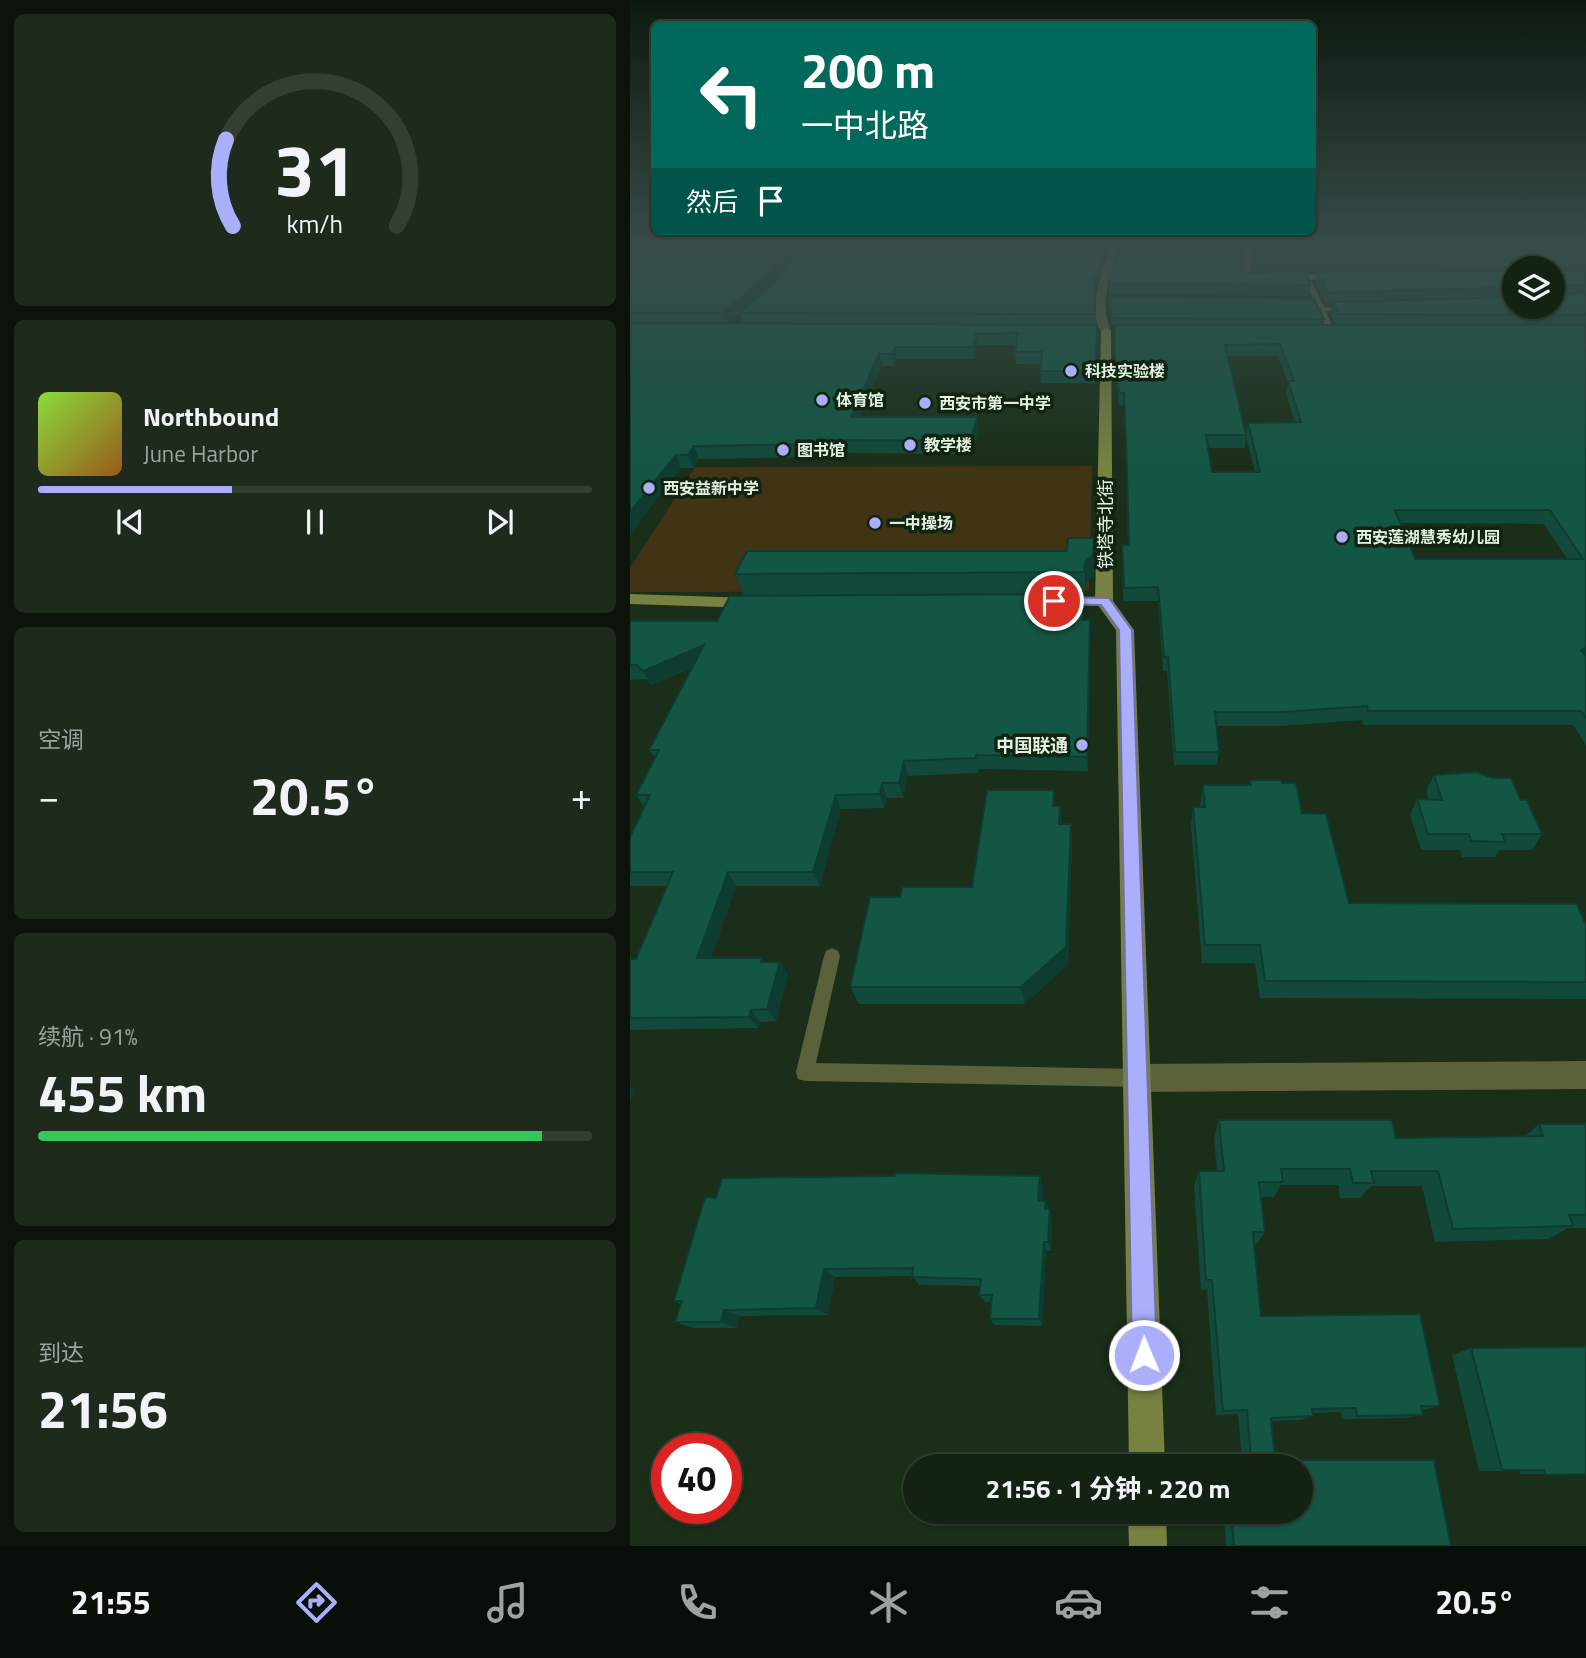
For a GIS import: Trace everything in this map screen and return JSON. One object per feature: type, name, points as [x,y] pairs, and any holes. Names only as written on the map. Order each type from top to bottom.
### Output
[{"type":"street","name":"铁塔寺北街","points":[[1101,319],[1105,331],[1093,601],[1125,630],[1139,1078],[1147,1454]]},
{"type":"street","points":[[1318,332],[1345,332]]},
{"type":"street","points":[[630,599],[768,603]]},
{"type":"street","points":[[1139,1078],[1586,1075]]},
{"type":"street","points":[[1147,1524],[1148,1546]]},
{"type":"lane","points":[[1326,319],[1332,332]]},
{"type":"lane","points":[[832,956],[805,1072],[1139,1078]]},
{"type":"shaded area","name":"一中操场","points":[[1092,466],[1089,591],[630,592],[630,568],[695,467]]},
{"type":"building","points":[[630,323],[1097,325],[1096,371],[1040,371],[1042,352],[1015,352],[1018,333],[976,334],[973,347],[895,347],[892,354],[879,354],[851,417],[977,417],[971,441],[830,440],[829,444],[694,446],[688,455],[676,455],[630,512]]},
{"type":"building","points":[[1115,325],[1586,325],[1586,647],[1581,650],[1586,657],[1586,718],[1581,711],[1368,711],[1367,706],[1284,712],[1215,712],[1219,752],[1175,752],[1168,657],[1164,657],[1158,587],[1124,588],[1122,545],[1129,545],[1124,393],[1119,393],[1115,371]],"holes":[[[1280,344],[1294,381],[1288,381],[1301,422],[1248,423],[1260,472],[1212,472],[1206,435],[1246,435],[1225,345]],[[1395,510],[1550,510],[1583,559],[1415,559]]]},
{"type":"building","points":[[1068,538],[1094,538],[1093,555],[1085,562],[1084,572],[735,574],[747,551],[1067,551]]},
{"type":"building","points":[[1084,594],[1083,620],[1090,620],[1087,757],[976,755],[976,758],[904,761],[899,783],[882,783],[880,794],[836,795],[813,872],[728,872],[697,958],[762,958],[761,962],[780,962],[767,1009],[751,1010],[749,1017],[630,1018],[630,959],[636,959],[673,872],[630,872],[630,837],[650,795],[636,795],[659,750],[649,750],[704,645],[643,671],[637,665],[630,665],[630,621],[717,621],[730,596]]},
{"type":"building","points":[[1477,772],[1493,778],[1511,778],[1521,800],[1527,800],[1542,834],[1502,834],[1505,842],[1471,841],[1469,834],[1428,834],[1417,799],[1442,800],[1434,775]]},
{"type":"building","points":[[1250,780],[1296,783],[1302,813],[1326,814],[1349,903],[1577,904],[1586,925],[1586,982],[1265,981],[1260,945],[1205,945],[1193,807],[1205,807],[1203,785],[1251,785]]},
{"type":"building","points":[[987,790],[1054,790],[1053,806],[1060,806],[1059,824],[1071,824],[1066,947],[1021,987],[850,987],[870,897],[900,897],[902,887],[972,887]]},
{"type":"building","points":[[1219,1120],[1392,1120],[1396,1138],[1543,1136],[1539,1124],[1586,1124],[1586,1215],[1569,1215],[1573,1226],[1453,1229],[1438,1171],[1371,1171],[1374,1183],[1353,1183],[1350,1169],[1281,1169],[1283,1182],[1259,1182],[1265,1232],[1253,1232],[1261,1316],[1420,1314],[1440,1406],[1421,1406],[1423,1415],[1357,1416],[1356,1408],[1312,1409],[1313,1416],[1271,1418],[1274,1454],[1251,1454],[1247,1410],[1223,1411],[1212,1280],[1206,1280],[1199,1171],[1224,1171]]},
{"type":"building","points":[[896,1173],[1040,1176],[1038,1201],[1046,1201],[1045,1209],[1050,1209],[1048,1242],[1044,1242],[1039,1319],[990,1319],[992,1295],[979,1295],[981,1279],[912,1277],[913,1268],[824,1269],[816,1308],[724,1310],[721,1322],[675,1322],[682,1301],[674,1301],[705,1197],[716,1198],[722,1178],[895,1176]]},
{"type":"building","points":[[1586,1347],[1586,1474],[1545,1475],[1544,1470],[1502,1470],[1471,1348]]},
{"type":"building","points":[[1313,1460],[1434,1460],[1451,1546],[1234,1546],[1232,1524],[1313,1524]]},
{"type":"place","name":"科技实验楼","points":[[1071,371]]},
{"type":"place","name":"体育馆","points":[[822,400]]},
{"type":"place","name":"西安市第一中学","points":[[925,403]]},
{"type":"place","name":"教学楼","points":[[910,445]]},
{"type":"place","name":"图书馆","points":[[783,450]]},
{"type":"place","name":"西安益新中学","points":[[649,488]]},
{"type":"place","name":"一中操场","points":[[875,523]]},
{"type":"place","name":"西安莲湖慧秀幼儿园","points":[[1342,537]]},
{"type":"place","name":"中国联通","points":[[1082,745]]},
{"type":"route","points":[[1054,601],[1104,601],[1125,630],[1139,1078],[1144,1355]]}]
